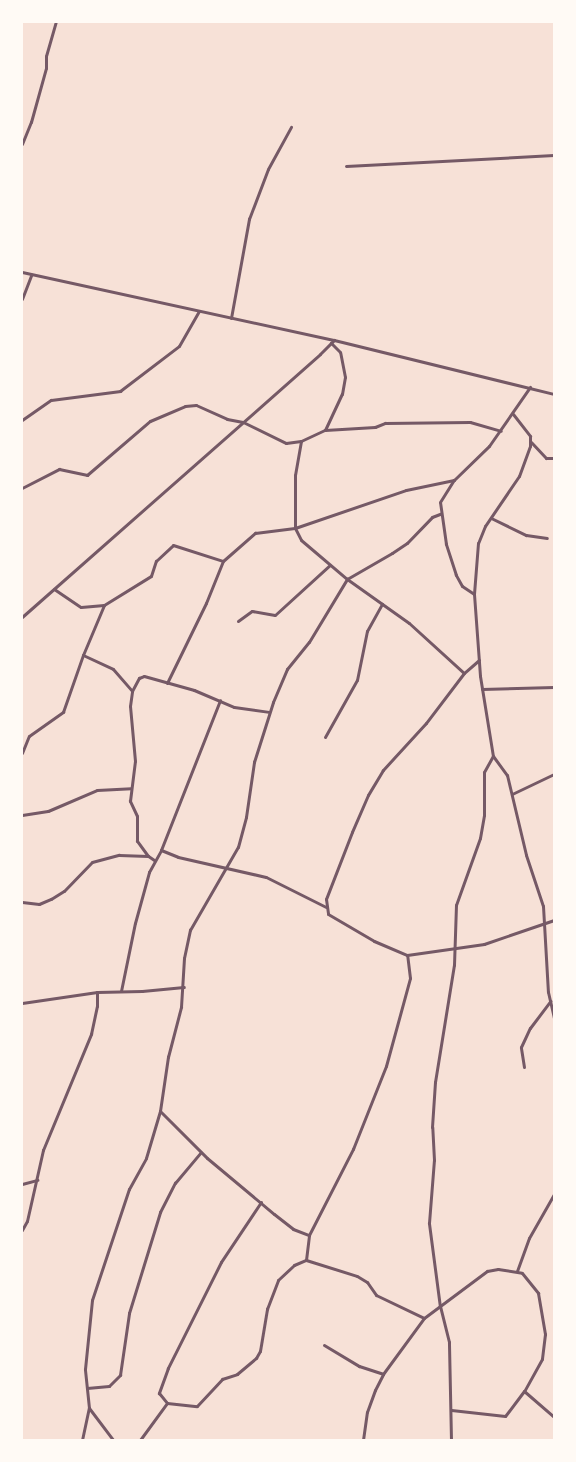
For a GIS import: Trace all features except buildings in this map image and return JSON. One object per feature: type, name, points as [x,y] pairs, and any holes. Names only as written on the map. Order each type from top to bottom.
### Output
[{"type":"street","points":[[22,144],[31,122],[46,68],[46,56],[56,22]]},
{"type":"street","points":[[231,318],[249,219],[268,169],[291,127]]},
{"type":"street","points":[[346,166],[554,155]]},
{"type":"street","points":[[22,272],[334,340],[554,394]]},
{"type":"street","points":[[22,299],[31,274]]},
{"type":"street","points":[[22,420],[51,400],[120,391],[179,346],[199,311]]},
{"type":"street","points":[[22,617],[334,340]]},
{"type":"street","points":[[325,430],[342,394],[345,377],[340,352],[331,344]]},
{"type":"street","points":[[474,594],[459,582],[446,544],[440,514],[440,502],[454,480],[489,446],[501,431],[530,387]]},
{"type":"street","points":[[22,488],[59,469],[87,475],[150,422],[185,406],[196,405],[227,419],[242,422],[286,443],[301,441],[325,430],[375,427],[385,423],[450,421],[470,422],[501,431]]},
{"type":"street","points":[[513,414],[531,442],[546,458],[554,458]]},
{"type":"street","points":[[301,441],[295,475],[295,528],[303,544],[347,579],[418,631],[464,673]]},
{"type":"street","points":[[531,442],[519,476],[491,518],[478,543],[474,594],[482,689],[493,756],[507,775],[526,855],[546,922],[550,1001],[554,1018]]},
{"type":"street","points":[[167,683],[206,603],[223,561],[255,533],[295,528],[406,490],[454,480]]},
{"type":"street","points":[[82,1440],[88,1408],[85,1369],[92,1300],[129,1189],[146,1158],[160,1111],[165,1070],[184,987],[184,958],[190,930],[228,868],[244,826],[252,773],[269,712],[286,669],[309,642],[347,579],[397,550],[432,517],[440,514]]},
{"type":"street","points":[[491,518],[526,535],[548,538]]},
{"type":"street","points":[[54,589],[81,607],[104,605],[150,576],[156,561],[175,545],[223,561]]},
{"type":"street","points":[[238,621],[252,611],[275,615],[330,565]]},
{"type":"street","points":[[325,737],[357,680],[367,631],[382,604]]},
{"type":"street","points":[[22,752],[29,736],[63,712],[83,656],[104,605]]},
{"type":"street","points":[[83,656],[112,669],[132,691]]},
{"type":"street","points":[[479,660],[464,673],[426,723],[394,755],[372,789],[352,832],[326,907],[328,914],[336,920],[407,955],[484,944],[521,933],[554,920]]},
{"type":"street","points":[[154,860],[148,856],[137,839],[137,816],[130,801],[135,761],[130,722],[132,691],[139,678],[144,676],[167,683],[220,700],[234,707],[269,712]]},
{"type":"street","points":[[482,689],[554,687]]},
{"type":"street","points":[[121,991],[135,923],[154,860],[161,850],[220,700]]},
{"type":"street","points":[[451,1440],[449,1342],[440,1307],[429,1223],[434,1160],[432,1126],[435,1082],[454,965],[453,949],[456,905],[480,838],[484,815],[484,772],[493,756]]},
{"type":"street","points":[[512,794],[554,774]]},
{"type":"street","points":[[22,816],[48,811],[98,790],[131,788]]},
{"type":"street","points":[[161,850],[178,857],[266,877],[326,907]]},
{"type":"street","points":[[22,902],[39,904],[51,899],[64,891],[92,862],[119,855],[148,856]]},
{"type":"street","points":[[306,1260],[309,1235],[354,1149],[378,1091],[410,978],[407,955]]},
{"type":"street","points":[[22,1003],[97,992],[184,987]]},
{"type":"street","points":[[22,1230],[37,1180],[43,1150],[57,1112],[76,1073],[91,1034],[97,1006],[97,992]]},
{"type":"street","points":[[524,1067],[521,1047],[530,1028],[550,1001]]},
{"type":"street","points":[[160,1111],[201,1152],[293,1229],[309,1235]]},
{"type":"street","points":[[87,1388],[109,1386],[120,1375],[129,1313],[160,1212],[175,1183],[201,1152]]},
{"type":"street","points":[[22,1184],[37,1180]]},
{"type":"street","points":[[517,1271],[529,1238],[554,1194]]},
{"type":"street","points":[[261,1202],[221,1262],[168,1368],[159,1393],[167,1403],[197,1406],[222,1379],[237,1374],[256,1358],[260,1351],[267,1309],[278,1280],[289,1268],[306,1260],[357,1276],[367,1282],[376,1295],[424,1318]]},
{"type":"street","points":[[363,1440],[367,1412],[383,1374],[424,1318],[487,1271],[517,1271],[528,1279],[538,1293],[545,1334],[542,1359],[524,1391],[505,1416],[451,1410]]},
{"type":"street","points":[[324,1345],[359,1366],[383,1374]]},
{"type":"street","points":[[524,1391],[554,1418]]},
{"type":"street","points":[[140,1440],[167,1403]]},
{"type":"street","points":[[88,1408],[113,1440]]}]
